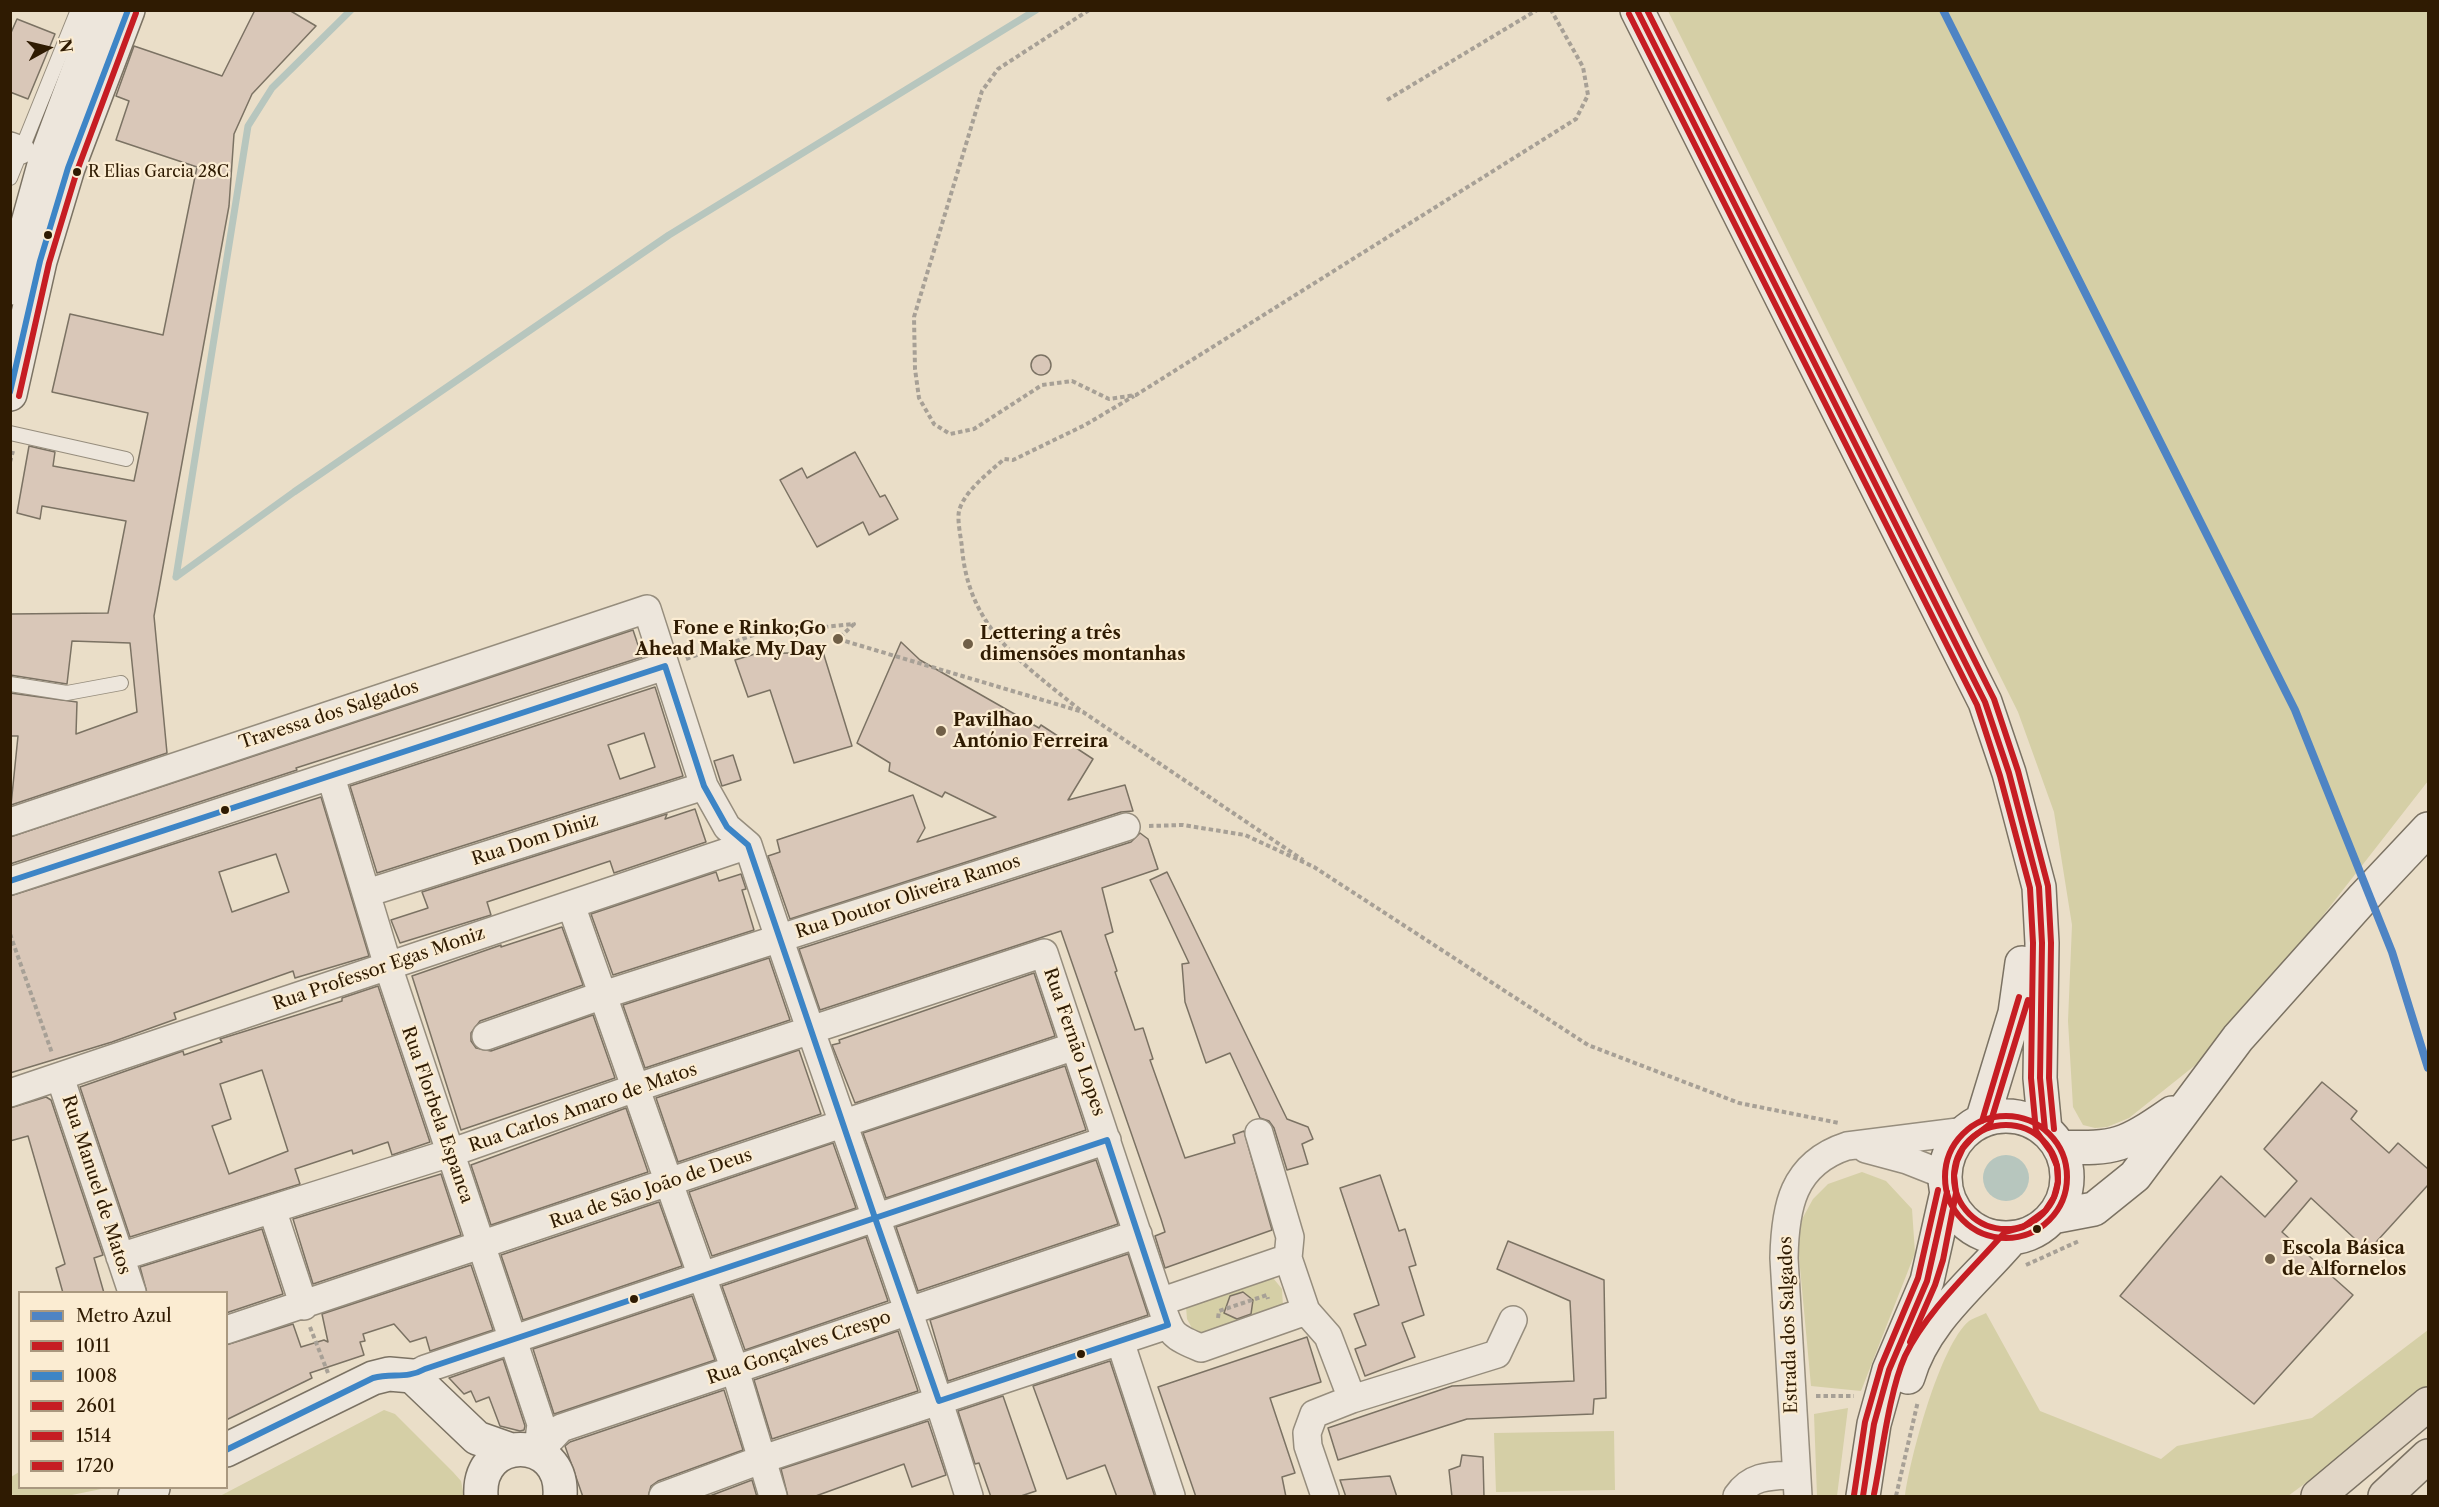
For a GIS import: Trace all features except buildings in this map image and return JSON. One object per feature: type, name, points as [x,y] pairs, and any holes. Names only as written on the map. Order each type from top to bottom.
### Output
[{"type":"highway","points":[[2318,1497],[2428,1404]]},
{"type":"highway","points":[[2385,1497],[2428,1456]]},
{"type":"main road","points":[[10,288],[46,158],[101,10]]},
{"type":"main road","points":[[10,394],[40,261],[65,179],[128,10]]},
{"type":"main road","points":[[1637,10],[1985,702],[2009,773],[2039,887],[2042,943],[2040,1067],[2052,1138],[2066,1164],[2067,1183],[2062,1201],[2052,1216],[2027,1234],[2018,1252],[1934,1326],[1912,1361],[1899,1411],[1883,1497]]},
{"type":"main road","points":[[1974,1126],[2015,1013],[2021,984],[2024,932],[2022,876],[2009,773]]},
{"type":"main road","points":[[2052,1216],[2094,1209],[2127,1183],[2238,1038],[2364,897],[2428,830]]},
{"type":"main road","points":[[1863,1497],[1874,1424],[1889,1370],[1927,1281],[1946,1183],[1948,1158],[1955,1143],[1974,1126],[1998,1116],[2015,1116],[2031,1121],[2052,1138],[2100,1148],[2122,1144],[2191,1100]]},
{"type":"main road","points":[[1946,1183],[1954,1208],[1964,1221],[1978,1232],[1995,1237],[2018,1252]]},
{"type":"main road","points":[[228,1449],[373,1378],[389,1374],[412,1376],[477,1438],[530,1453],[558,1473],[560,1497]]},
{"type":"main road","points":[[412,1376],[472,1453],[481,1488]]},
{"type":"main road","points":[[481,1488],[491,1461],[530,1453]]},
{"type":"main road","points":[[135,1497],[151,1489]]},
{"type":"street","name":"Travessa dos Salgados","points":[[10,822],[647,609],[665,666]]},
{"type":"street","points":[[10,881],[665,666],[704,786],[727,828],[748,845],[842,1125],[939,1401],[969,1497]]},
{"type":"street","name":"Rua Florbela Espanca","points":[[331,777],[388,966],[541,1424],[539,1440],[530,1453]]},
{"type":"street","name":"Rua Dom Diniz","points":[[367,893],[704,786]]},
{"type":"street","name":"Rua Doutor Oliveira Ramos","points":[[486,1036],[603,995],[1126,827]]},
{"type":"street","name":"Rua Professor Egas Moniz","points":[[10,1093],[748,845]]},
{"type":"street","points":[[571,905],[735,1370],[773,1497]]},
{"type":"street","name":"Rua Carlos Amaro de Matos","points":[[120,1257],[450,1153],[635,1088],[811,1032],[1044,953]]},
{"type":"street","name":"Rua Fernão Lopes","points":[[1044,953],[1169,1322]]},
{"type":"street","name":"Rua de São João de Deus","points":[[228,1329],[304,1306],[1075,1046]]},
{"type":"street","name":"Rua Manuel de Matos","points":[[60,1077],[131,1291]]},
{"type":"street","points":[[1845,1135],[1974,1126]]},
{"type":"street","points":[[1259,1133],[1290,1237],[1288,1258],[1306,1311],[1328,1336],[1352,1399]]},
{"type":"street","points":[[1845,1135],[1946,1183]]},
{"type":"street","name":"Estrada dos Salgados","points":[[1797,1486],[1785,1294],[1785,1220],[1791,1195],[1807,1171],[1832,1151],[1845,1135]]},
{"type":"street","points":[[412,1376],[425,1369],[1107,1140]]},
{"type":"street","points":[[272,1209],[304,1306]]},
{"type":"street","name":"Rua Gonçalves Crespo","points":[[530,1453],[548,1443],[561,1428],[1138,1234]]},
{"type":"street","points":[[663,1497],[763,1460],[1120,1341],[1169,1322],[1288,1258]]},
{"type":"street","points":[[1169,1322],[1201,1348],[1306,1311]]},
{"type":"street","points":[[1325,1497],[1306,1433],[1314,1414],[1352,1399],[1497,1354],[1513,1320]]},
{"type":"street","points":[[1120,1341],[1171,1497]]},
{"type":"street","points":[[1737,1497],[1744,1485],[1754,1479],[1797,1486]]},
{"type":"lane","points":[[10,177],[16,148],[78,10]]},
{"type":"lane","points":[[10,433],[126,459]]},
{"type":"lane","points":[[10,684],[67,693],[122,683]]},
{"type":"path","points":[[1089,10],[998,69],[982,91],[914,317],[915,369],[919,398],[933,424],[950,434],[974,429],[1042,385],[1072,381],[1109,399],[1136,395]]},
{"type":"path","points":[[1387,100],[1537,10]]},
{"type":"path","points":[[1551,10],[1583,67],[1588,96],[1576,119],[1136,395],[1085,424],[1013,460],[1004,459],[969,494],[959,511],[964,574],[981,615],[1013,655],[1083,712],[1314,867],[1588,1045],[1739,1103],[1845,1135]]},
{"type":"path","points":[[665,666],[756,634],[855,624],[838,639],[1083,712]]},
{"type":"path","points":[[1126,827],[1183,825],[1245,835],[1314,867]]},
{"type":"path","points":[[10,934],[60,1077]]},
{"type":"path","points":[[2018,1252],[2086,1238]]},
{"type":"path","points":[[304,1306],[321,1357]]},
{"type":"path","points":[[1792,1396],[1882,1396]]},
{"type":"path","points":[[1896,1497],[1915,1408],[1920,1397]]},
{"type":"shaded area","points":[[1668,11],[2428,11],[2428,781],[2296,950],[2203,1059],[2129,1118],[2107,1127],[2095,1128],[2083,1125],[2073,1107],[2068,1021],[2072,925],[2054,812],[2018,712]]},
{"type":"shaded area","points":[[2006,1155],[2022,1162],[2029,1178],[2022,1194],[2006,1201],[1990,1194],[1983,1178],[1990,1162]]},
{"type":"shaded area","points":[[1862,1172],[1886,1181],[1912,1209],[1915,1253],[1861,1391],[1811,1386],[1798,1246],[1801,1221],[1813,1199],[1828,1184]]},
{"type":"shaded area","points":[[1269,1273],[1282,1289],[1283,1307],[1206,1335],[1194,1332],[1187,1319],[1186,1307]]},
{"type":"shaded area","points":[[1986,1313],[2040,1411],[2161,1459],[2177,1446],[2312,1418],[2428,1330],[2428,1393],[2288,1496],[1905,1496],[1920,1430],[1947,1353],[1969,1321]]},
{"type":"shaded area","points":[[1848,1408],[1837,1496],[1817,1496],[1814,1414]]},
{"type":"shaded area","points":[[384,1410],[395,1414],[453,1472],[461,1481],[464,1496],[220,1496]]},
{"type":"shaded area","points":[[1614,1431],[1615,1490],[1496,1492],[1494,1433]]},
{"type":"shaded area","points":[[18,1473],[18,1489],[101,1489],[67,1496],[16,1496],[11,1494],[11,1477]]},
{"type":"waterway","points":[[176,577],[248,126],[272,88],[351,10]]},
{"type":"waterway","points":[[176,577],[294,492],[669,235],[1036,10]]},
{"type":"metro line","name":"Azul","points":[[1943,10],[2295,710],[2392,952],[2428,1068]]},
{"type":"transit line","name":"1008","points":[[10,392],[40,261],[68,168],[128,10]]},
{"type":"transit line","name":"1011","points":[[1637,10],[1985,702],[2009,773],[2039,887],[2042,943],[2040,1078],[2045,1130]]},
{"type":"transit line","name":"1514","points":[[1647,10],[1994,699],[2018,771],[2048,886],[2051,943],[2049,1078],[2054,1129]]},
{"type":"transit line","name":"1720","points":[[19,396],[49,263],[77,171],[136,13]]},
{"type":"transit line","name":"2601","points":[[1629,14],[1977,705],[2000,776],[2030,888],[2033,943],[2031,1078],[2036,1131],[2051,1152],[2057,1166],[2058,1182],[2054,1197],[2045,1211],[2023,1227],[2005,1232],[1938,1306],[1915,1339],[1899,1371],[1886,1424],[1874,1494]]},
{"type":"transit line","name":"1008","points":[[10,881],[665,666],[704,786],[727,827],[748,845],[875,1218]]},
{"type":"transit line","name":"1011","points":[[1982,1121],[2019,997]]},
{"type":"transit line","name":"2601","points":[[1910,1342],[1935,1285],[1943,1260],[1956,1193],[1954,1175],[1957,1161],[1963,1148],[1990,1124],[2028,1000]]},
{"type":"transit line","name":"1011","points":[[2006,1116],[2029,1121],[2049,1134],[2062,1154],[2067,1177],[2062,1200],[2049,1220],[2029,1233],[2006,1238],[1983,1233],[1963,1220],[1950,1200],[1945,1177],[1950,1154],[1963,1134],[1983,1121],[2006,1116]]},
{"type":"transit line","name":"1514","points":[[2006,1125],[2026,1129],[2043,1140],[2054,1157],[2058,1177],[2054,1197],[2043,1214],[2026,1225],[2006,1229],[1986,1225],[1969,1214],[1958,1197],[1954,1177],[1958,1157],[1969,1140],[1986,1129],[2006,1125]]},
{"type":"transit line","name":"1008","points":[[1107,1140],[1168,1325],[939,1401],[875,1218],[1107,1140]]},
{"type":"transit line","name":"1514","points":[[1854,1495],[1865,1422],[1881,1366],[1918,1278],[1938,1190]]},
{"type":"transit line","name":"1011","points":[[1863,1496],[1874,1424],[1889,1370],[1927,1281],[1947,1192]]},
{"type":"transit line","name":"1008","points":[[228,1449],[373,1378],[418,1372],[875,1218]]},
{"type":"place","name":"R Elias Garcia 28C","points":[[77,172]]},
{"type":"place","name":"Fone e Rinko;Go Ahead Make My Day","points":[[838,639]]},
{"type":"place","name":"Lettering a três dimensões montanhas","points":[[968,644]]},
{"type":"place","name":"Pavilhao António Ferreira","points":[[941,731]]},
{"type":"place","name":"Escola Básica de Alfornelos","points":[[2270,1259]]}]
